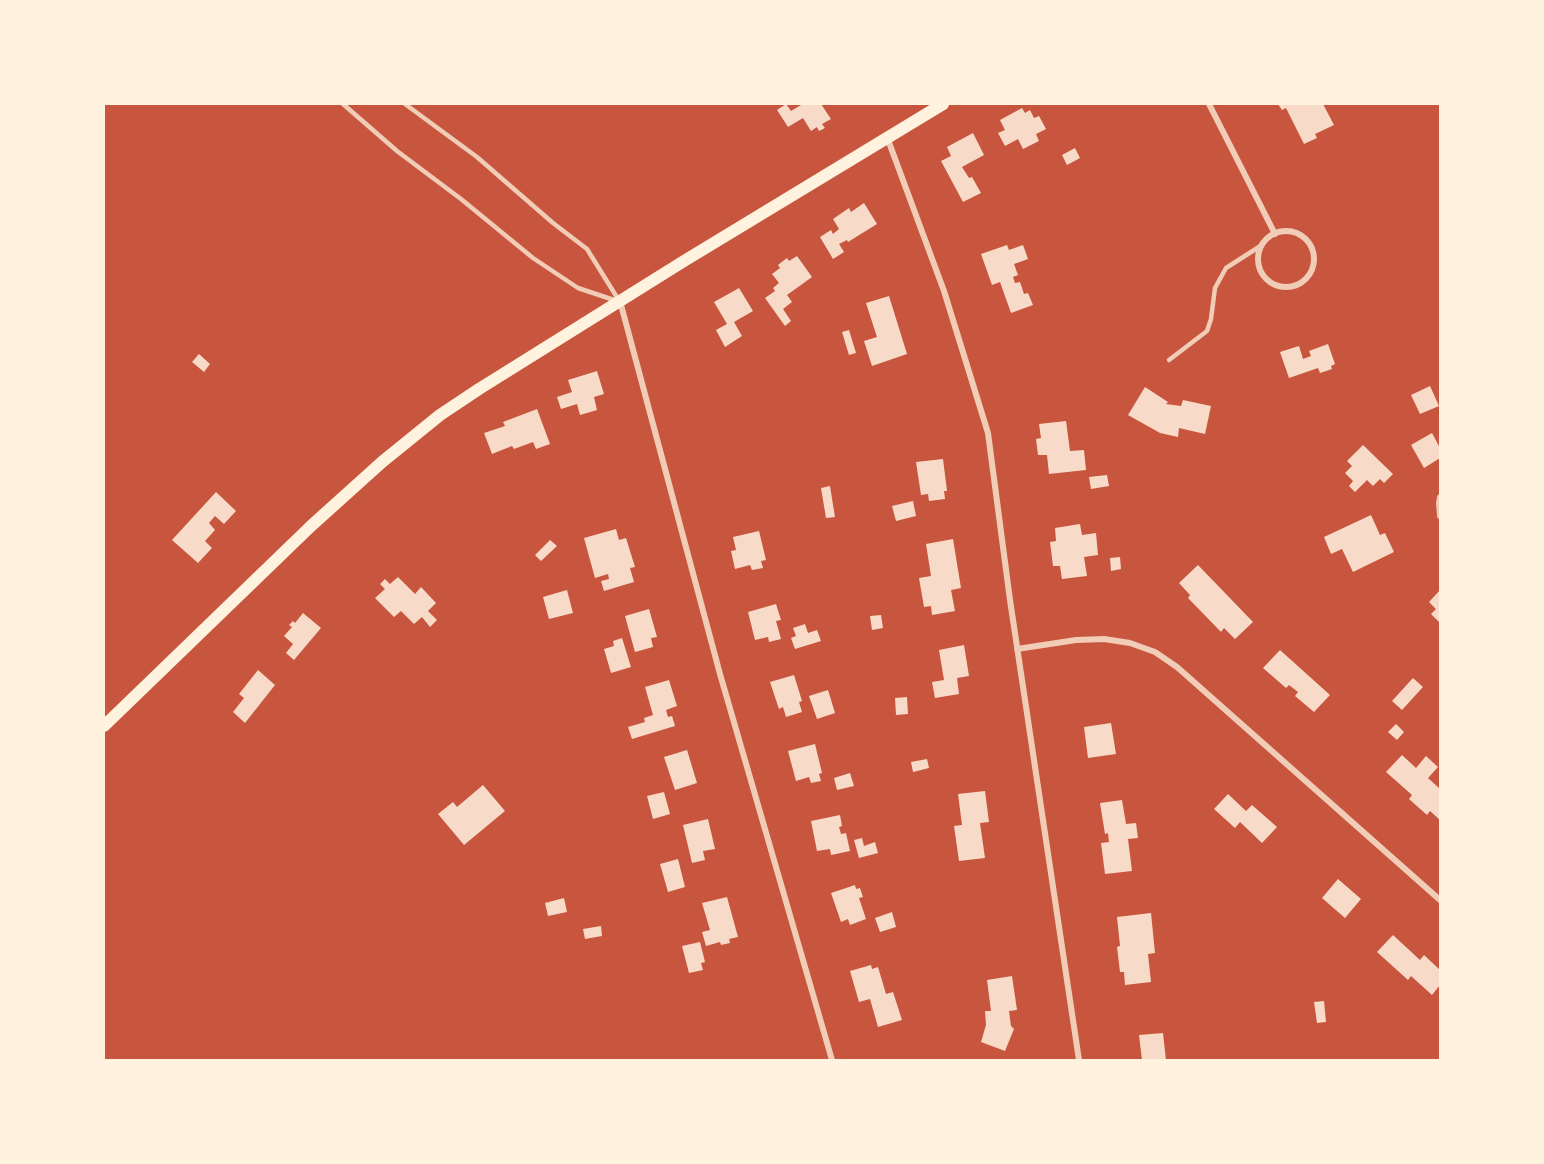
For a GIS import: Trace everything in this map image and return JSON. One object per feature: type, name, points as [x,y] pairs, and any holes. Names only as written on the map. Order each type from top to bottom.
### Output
[{"type":"main road","points":[[104,726],[311,526],[410,438],[479,389],[943,104]]},
{"type":"street","points":[[1209,104],[1275,234]]},
{"type":"street","points":[[887,137],[944,291],[986,424],[1017,649],[1079,1060]]},
{"type":"street","points":[[1292,232],[1303,237],[1310,246],[1314,263],[1310,274],[1302,283],[1285,288],[1274,285],[1264,278],[1258,262],[1262,245],[1275,234],[1292,232]]},
{"type":"street","points":[[620,302],[724,686],[832,1060]]},
{"type":"street","points":[[1440,500],[1440,516]]},
{"type":"street","points":[[1017,649],[1097,639],[1117,640],[1155,652],[1185,674],[1440,900]]},
{"type":"lane","points":[[343,104],[397,151],[461,199],[533,258],[578,288],[620,302]]},
{"type":"lane","points":[[405,104],[477,157],[553,223],[587,249],[620,302]]},
{"type":"lane","points":[[1169,360],[1207,331],[1215,288],[1226,268],[1262,245]]},
{"type":"building","points":[[786,104],[791,111],[800,104],[821,104],[831,119],[822,124],[825,128],[819,131],[817,127],[811,131],[803,118],[788,127],[777,110]]},
{"type":"building","points":[[1278,104],[1323,104],[1334,125],[1315,134],[1317,138],[1304,144],[1286,108],[1282,110]]},
{"type":"building","points":[[1022,108],[1025,113],[1030,110],[1034,118],[1039,116],[1046,129],[1036,134],[1039,141],[1023,149],[1018,139],[1005,146],[998,133],[1005,130],[1000,120]]},
{"type":"building","points":[[973,133],[984,155],[962,167],[969,178],[972,177],[981,193],[963,202],[941,161],[951,156],[947,147]]},
{"type":"building","points":[[1075,148],[1080,158],[1067,165],[1062,155]]},
{"type":"building","points":[[864,203],[877,224],[848,242],[847,240],[839,244],[844,252],[833,259],[820,237],[831,230],[833,234],[839,229],[833,219],[849,208],[851,212]]},
{"type":"building","points":[[1007,245],[1009,250],[1023,245],[1028,259],[1014,264],[1018,275],[1013,277],[1015,283],[1020,282],[1024,294],[1028,293],[1033,305],[1011,313],[1000,282],[992,285],[981,254]]},
{"type":"building","points":[[797,256],[812,277],[787,295],[792,302],[783,309],[791,321],[785,326],[765,298],[775,291],[773,288],[779,283],[772,274],[780,268],[778,265],[787,258],[789,261]]},
{"type":"building","points":[[739,288],[753,311],[734,322],[742,336],[725,347],[716,330],[727,324],[714,302]]},
{"type":"building","points":[[889,296],[907,354],[872,366],[864,341],[877,337],[866,303]]},
{"type":"building","points":[[849,330],[856,353],[849,355],[842,332]]},
{"type":"building","points":[[1328,344],[1335,364],[1331,366],[1332,369],[1320,373],[1318,368],[1289,378],[1280,352],[1299,346],[1303,359],[1311,356],[1309,351]]},
{"type":"building","points":[[199,354],[210,364],[204,372],[192,362]]},
{"type":"building","points":[[597,371],[604,394],[594,397],[597,410],[580,415],[577,404],[561,409],[557,397],[572,392],[568,380]]},
{"type":"building","points":[[1430,386],[1439,406],[1420,414],[1411,395]]},
{"type":"building","points":[[1145,387],[1168,402],[1166,404],[1181,406],[1183,400],[1211,406],[1205,434],[1179,428],[1178,437],[1160,433],[1128,415]]},
{"type":"building","points":[[537,409],[550,444],[536,449],[533,442],[514,449],[512,446],[492,454],[484,433],[505,426],[503,422]]},
{"type":"building","points":[[1066,421],[1070,451],[1084,450],[1086,470],[1049,474],[1047,455],[1038,455],[1036,439],[1041,438],[1039,424]]},
{"type":"building","points":[[1432,433],[1440,448],[1440,458],[1424,468],[1411,445]]},
{"type":"building","points":[[1363,445],[1393,474],[1384,483],[1380,479],[1373,486],[1367,480],[1355,492],[1349,486],[1353,481],[1345,473],[1352,466],[1347,461]]},
{"type":"building","points":[[943,459],[947,491],[944,491],[945,499],[929,501],[928,494],[921,495],[916,462]]},
{"type":"building","points":[[1107,475],[1109,486],[1091,489],[1089,477]]},
{"type":"building","points":[[830,486],[835,517],[826,518],[821,488]]},
{"type":"building","points":[[216,492],[236,511],[224,524],[215,516],[209,523],[215,530],[205,541],[212,548],[198,563],[172,540]]},
{"type":"building","points":[[913,501],[916,516],[896,521],[892,506]]},
{"type":"building","points":[[1371,515],[1380,535],[1385,533],[1394,552],[1353,572],[1342,549],[1331,554],[1324,537]]},
{"type":"building","points":[[1080,524],[1082,535],[1096,533],[1098,555],[1084,557],[1087,576],[1062,579],[1060,566],[1053,566],[1050,542],[1056,541],[1055,528]]},
{"type":"building","points":[[616,529],[619,540],[626,538],[635,567],[630,568],[634,582],[604,591],[601,581],[609,579],[608,574],[595,578],[584,538]]},
{"type":"building","points":[[759,531],[766,560],[761,561],[763,568],[752,570],[750,565],[735,569],[731,551],[736,550],[733,537]]},
{"type":"building","points":[[953,539],[961,588],[951,590],[955,611],[932,615],[931,606],[924,607],[919,578],[931,576],[926,544]]},
{"type":"building","points":[[550,540],[557,546],[541,561],[535,555]]},
{"type":"building","points":[[1120,557],[1121,569],[1111,571],[1110,558]]},
{"type":"building","points":[[1198,565],[1253,622],[1235,639],[1224,628],[1221,632],[1188,598],[1190,595],[1179,583]]},
{"type":"building","points":[[398,577],[415,594],[421,587],[436,603],[428,611],[437,620],[430,627],[422,617],[414,624],[401,611],[394,617],[375,598],[385,589],[380,584],[385,579],[390,584]]},
{"type":"building","points":[[567,590],[573,613],[549,619],[543,597]]},
{"type":"building","points":[[1440,590],[1439,622],[1431,614],[1436,609],[1429,602]]},
{"type":"building","points":[[776,604],[781,620],[776,621],[781,639],[769,642],[768,637],[755,640],[748,612]]},
{"type":"building","points":[[649,609],[657,637],[651,638],[653,647],[635,652],[625,616]]},
{"type":"building","points":[[303,613],[321,628],[294,660],[286,653],[293,644],[284,636],[292,627],[289,625],[293,621],[295,623]]},
{"type":"building","points":[[881,615],[883,628],[872,630],[870,616]]},
{"type":"building","points":[[805,624],[808,633],[817,630],[821,641],[795,649],[791,638],[796,636],[793,628]]},
{"type":"building","points":[[622,638],[631,667],[611,673],[604,649],[614,646],[613,641]]},
{"type":"building","points":[[964,645],[969,676],[957,678],[959,694],[935,698],[932,682],[944,680],[939,650]]},
{"type":"building","points":[[1280,650],[1330,695],[1314,712],[1295,696],[1298,692],[1289,685],[1286,688],[1263,668]]},
{"type":"building","points":[[258,670],[275,685],[245,723],[233,712],[244,698],[239,694]]},
{"type":"building","points":[[794,675],[802,701],[799,702],[802,712],[786,717],[783,707],[779,709],[770,682]]},
{"type":"building","points":[[1413,678],[1423,687],[1402,710],[1392,701]]},
{"type":"building","points":[[669,680],[677,706],[666,710],[668,717],[672,716],[675,726],[632,739],[628,727],[645,722],[644,718],[653,715],[645,687]]},
{"type":"building","points":[[828,690],[835,713],[817,719],[809,696]]},
{"type":"building","points":[[907,697],[908,714],[896,715],[895,698]]},
{"type":"building","points":[[1111,723],[1116,754],[1088,758],[1084,727]]},
{"type":"building","points":[[1396,724],[1404,732],[1397,740],[1388,732]]},
{"type":"building","points":[[815,744],[822,773],[819,774],[821,781],[811,783],[809,777],[796,781],[788,751]]},
{"type":"building","points":[[687,750],[697,783],[675,790],[664,757]]},
{"type":"building","points":[[1402,755],[1416,768],[1426,756],[1438,767],[1428,778],[1440,789],[1440,820],[1430,811],[1427,815],[1409,799],[1412,795],[1386,772]]},
{"type":"building","points":[[927,759],[929,768],[913,772],[911,762]]},
{"type":"building","points":[[850,773],[854,786],[837,790],[834,778]]},
{"type":"building","points":[[483,785],[505,811],[464,845],[438,814],[453,802],[457,807]]},
{"type":"building","points":[[985,791],[989,822],[980,823],[985,858],[959,861],[954,826],[962,825],[958,794]]},
{"type":"building","points":[[664,792],[670,814],[653,819],[647,796]]},
{"type":"building","points":[[1228,794],[1246,811],[1252,805],[1277,827],[1262,843],[1240,822],[1235,828],[1214,809]]},
{"type":"building","points":[[1122,800],[1126,824],[1136,823],[1138,838],[1128,839],[1132,871],[1105,874],[1101,843],[1109,842],[1108,833],[1105,834],[1100,803]]},
{"type":"building","points":[[840,815],[842,826],[839,827],[841,834],[846,833],[850,851],[831,855],[830,849],[817,851],[811,821]]},
{"type":"building","points":[[708,819],[715,849],[703,851],[705,860],[692,863],[683,825]]},
{"type":"building","points":[[862,838],[864,846],[875,842],[878,853],[859,858],[854,840]]},
{"type":"building","points":[[678,859],[685,887],[668,892],[660,864]]},
{"type":"building","points":[[1338,879],[1361,899],[1345,918],[1322,898]]},
{"type":"building","points":[[855,885],[856,889],[860,888],[863,897],[859,898],[866,919],[850,925],[848,919],[841,922],[831,893]]},
{"type":"building","points":[[727,897],[738,937],[729,939],[730,943],[721,945],[720,942],[706,946],[702,932],[710,930],[702,903]]},
{"type":"building","points":[[564,898],[567,912],[548,916],[545,903]]},
{"type":"building","points":[[892,912],[896,927],[880,932],[875,918]]},
{"type":"building","points":[[1151,913],[1155,953],[1148,954],[1151,982],[1125,985],[1124,972],[1120,972],[1117,947],[1120,946],[1117,917]]},
{"type":"building","points":[[601,926],[602,936],[585,939],[583,929]]},
{"type":"building","points":[[1393,935],[1420,960],[1424,955],[1440,970],[1440,985],[1432,995],[1411,976],[1408,980],[1377,952]]},
{"type":"building","points":[[700,942],[705,962],[701,963],[703,970],[689,973],[682,946]]},
{"type":"building","points":[[871,965],[872,969],[878,967],[886,994],[893,992],[902,1020],[878,1027],[870,999],[859,1002],[850,971]]},
{"type":"building","points":[[1012,976],[1017,1010],[1009,1011],[1011,1026],[1014,1029],[1005,1051],[981,1042],[986,1025],[985,1011],[991,1011],[987,980]]},
{"type":"building","points":[[1324,1001],[1326,1022],[1317,1023],[1314,1002]]},
{"type":"building","points":[[1163,1033],[1166,1060],[1142,1060],[1139,1035]]}]
